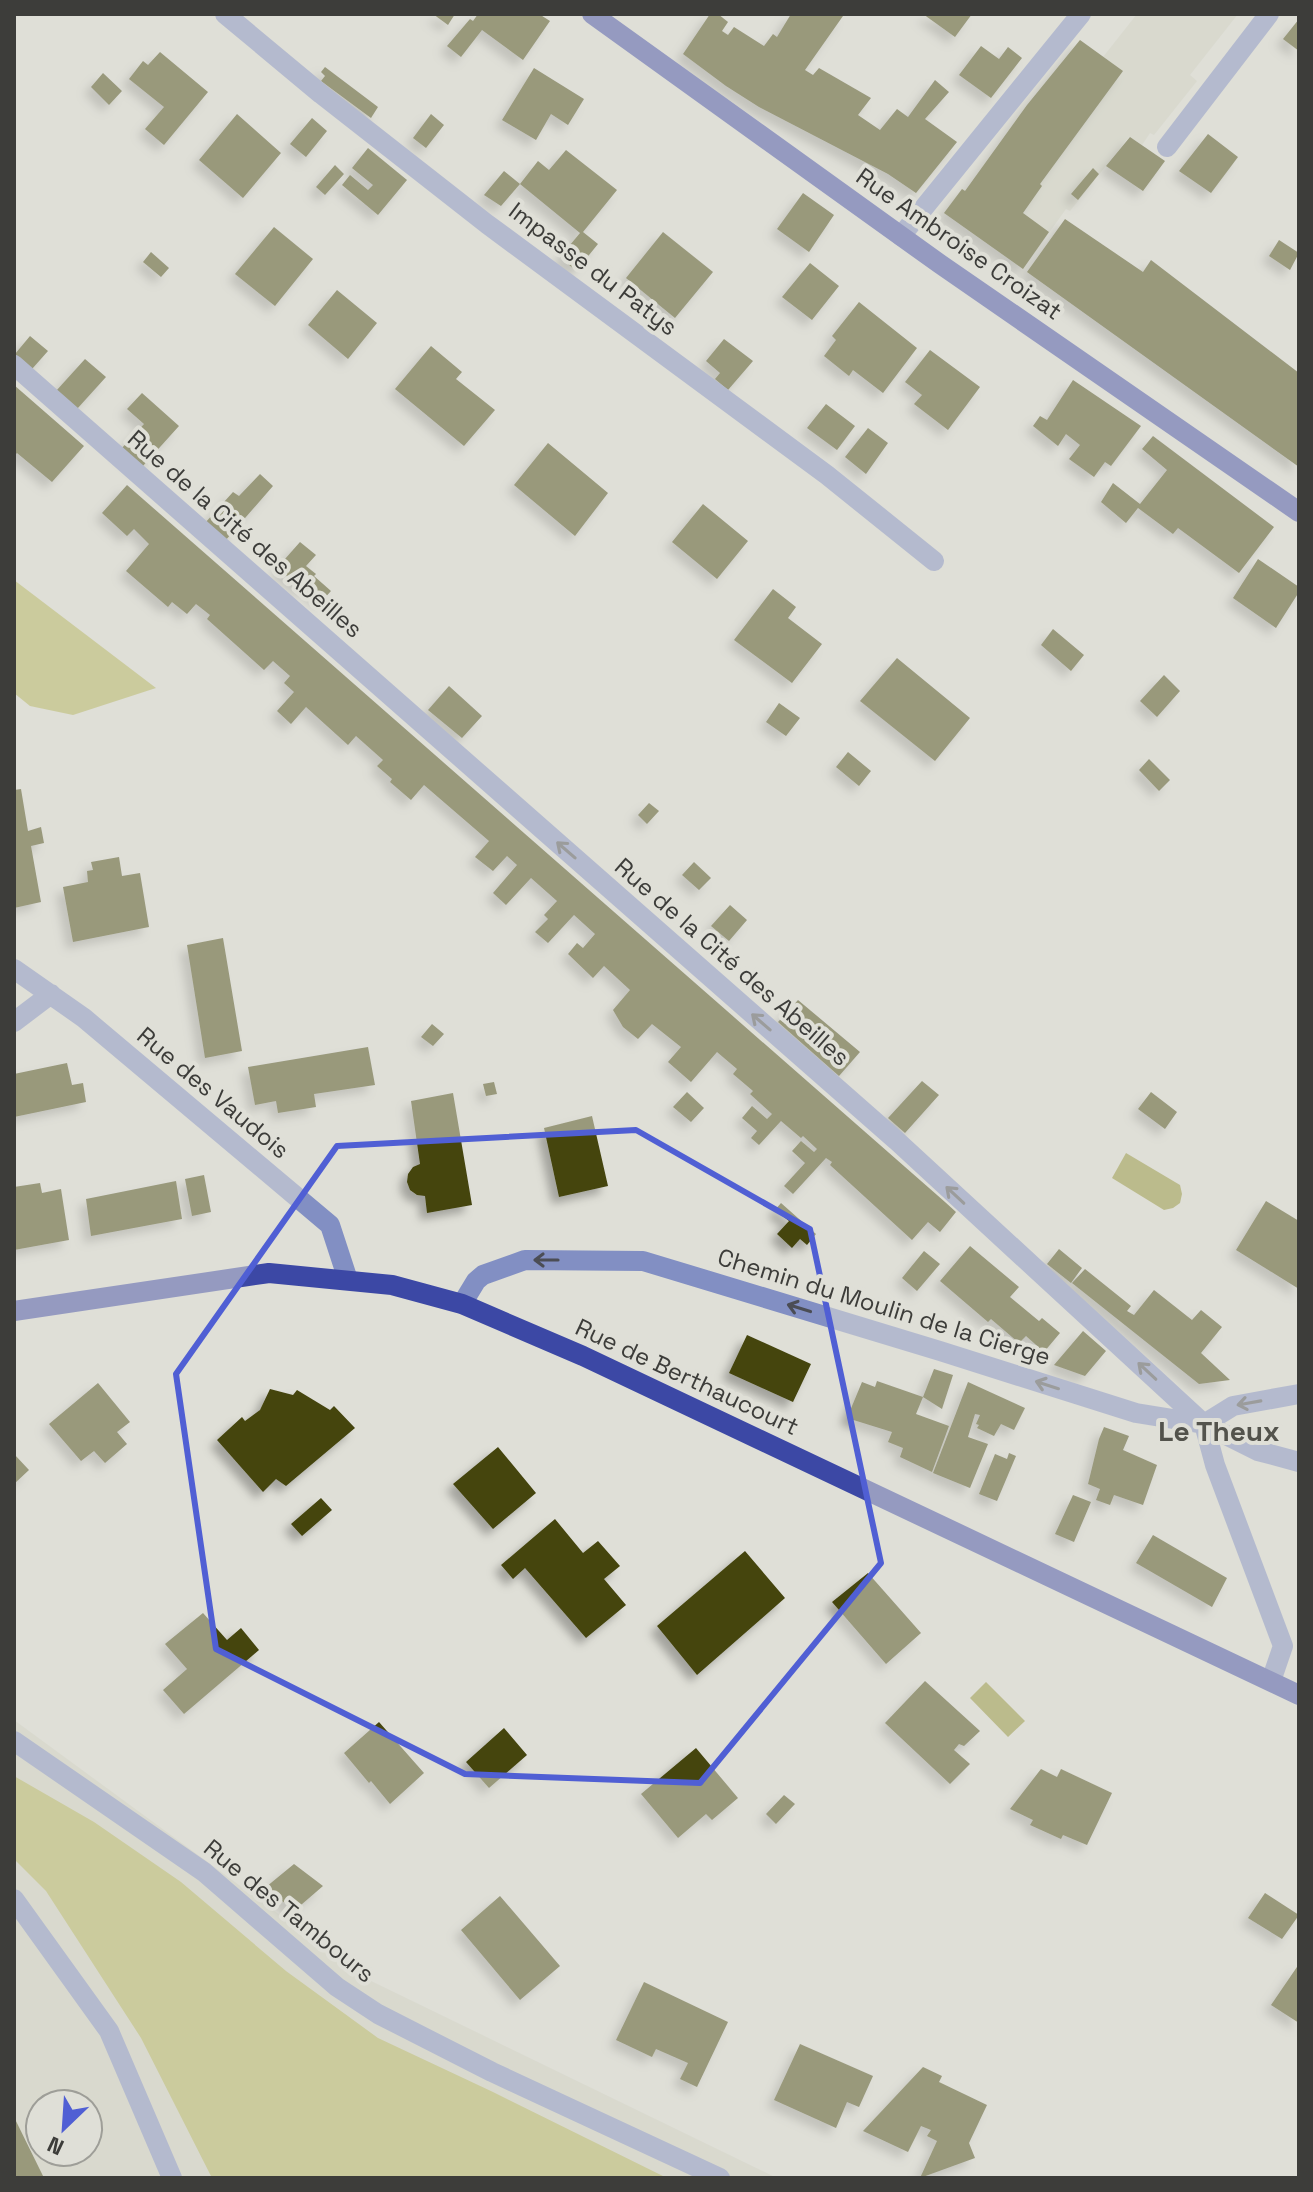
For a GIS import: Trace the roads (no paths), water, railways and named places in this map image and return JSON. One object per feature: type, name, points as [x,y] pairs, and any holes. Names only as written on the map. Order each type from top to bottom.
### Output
[{"type":"main road","name":"Rue Ambroise Croizat","points":[[592,14],[901,236],[1299,512]]},
{"type":"main road","name":"Rue de Berthaucourt","points":[[14,1311],[269,1273],[392,1285],[462,1304],[583,1356],[1299,1695]]},
{"type":"street","name":"Impasse du Patys","points":[[225,14],[321,94],[475,214],[827,475],[934,561]]},
{"type":"street","points":[[901,236],[1081,14]]},
{"type":"street","points":[[1167,147],[1269,14]]},
{"type":"street","name":"Rue de la Cité des Abeilles","points":[[14,365],[897,1141],[1204,1424]]},
{"type":"street","name":"Rue des Vaudois","points":[[14,969],[84,1018],[330,1225],[348,1280]]},
{"type":"street","points":[[14,1022],[51,994]]},
{"type":"street","name":"Chemin du Moulin de la Cierge","points":[[462,1304],[483,1275],[525,1260],[643,1261],[1136,1413],[1204,1424]]},
{"type":"street","points":[[1204,1424],[1233,1406],[1299,1394]]},
{"type":"street","points":[[1204,1424],[1258,1451],[1299,1462]]},
{"type":"street","points":[[1204,1424],[1215,1465],[1283,1646],[1271,1681]]},
{"type":"street","name":"Rue des Tambours","points":[[14,1741],[204,1872],[337,1987],[378,2014],[492,2072],[720,2178]]},
{"type":"street","points":[[14,1899],[109,2031],[172,2178]]},
{"type":"district","name":"Le Theux","points":[[1219,1431]]}]
